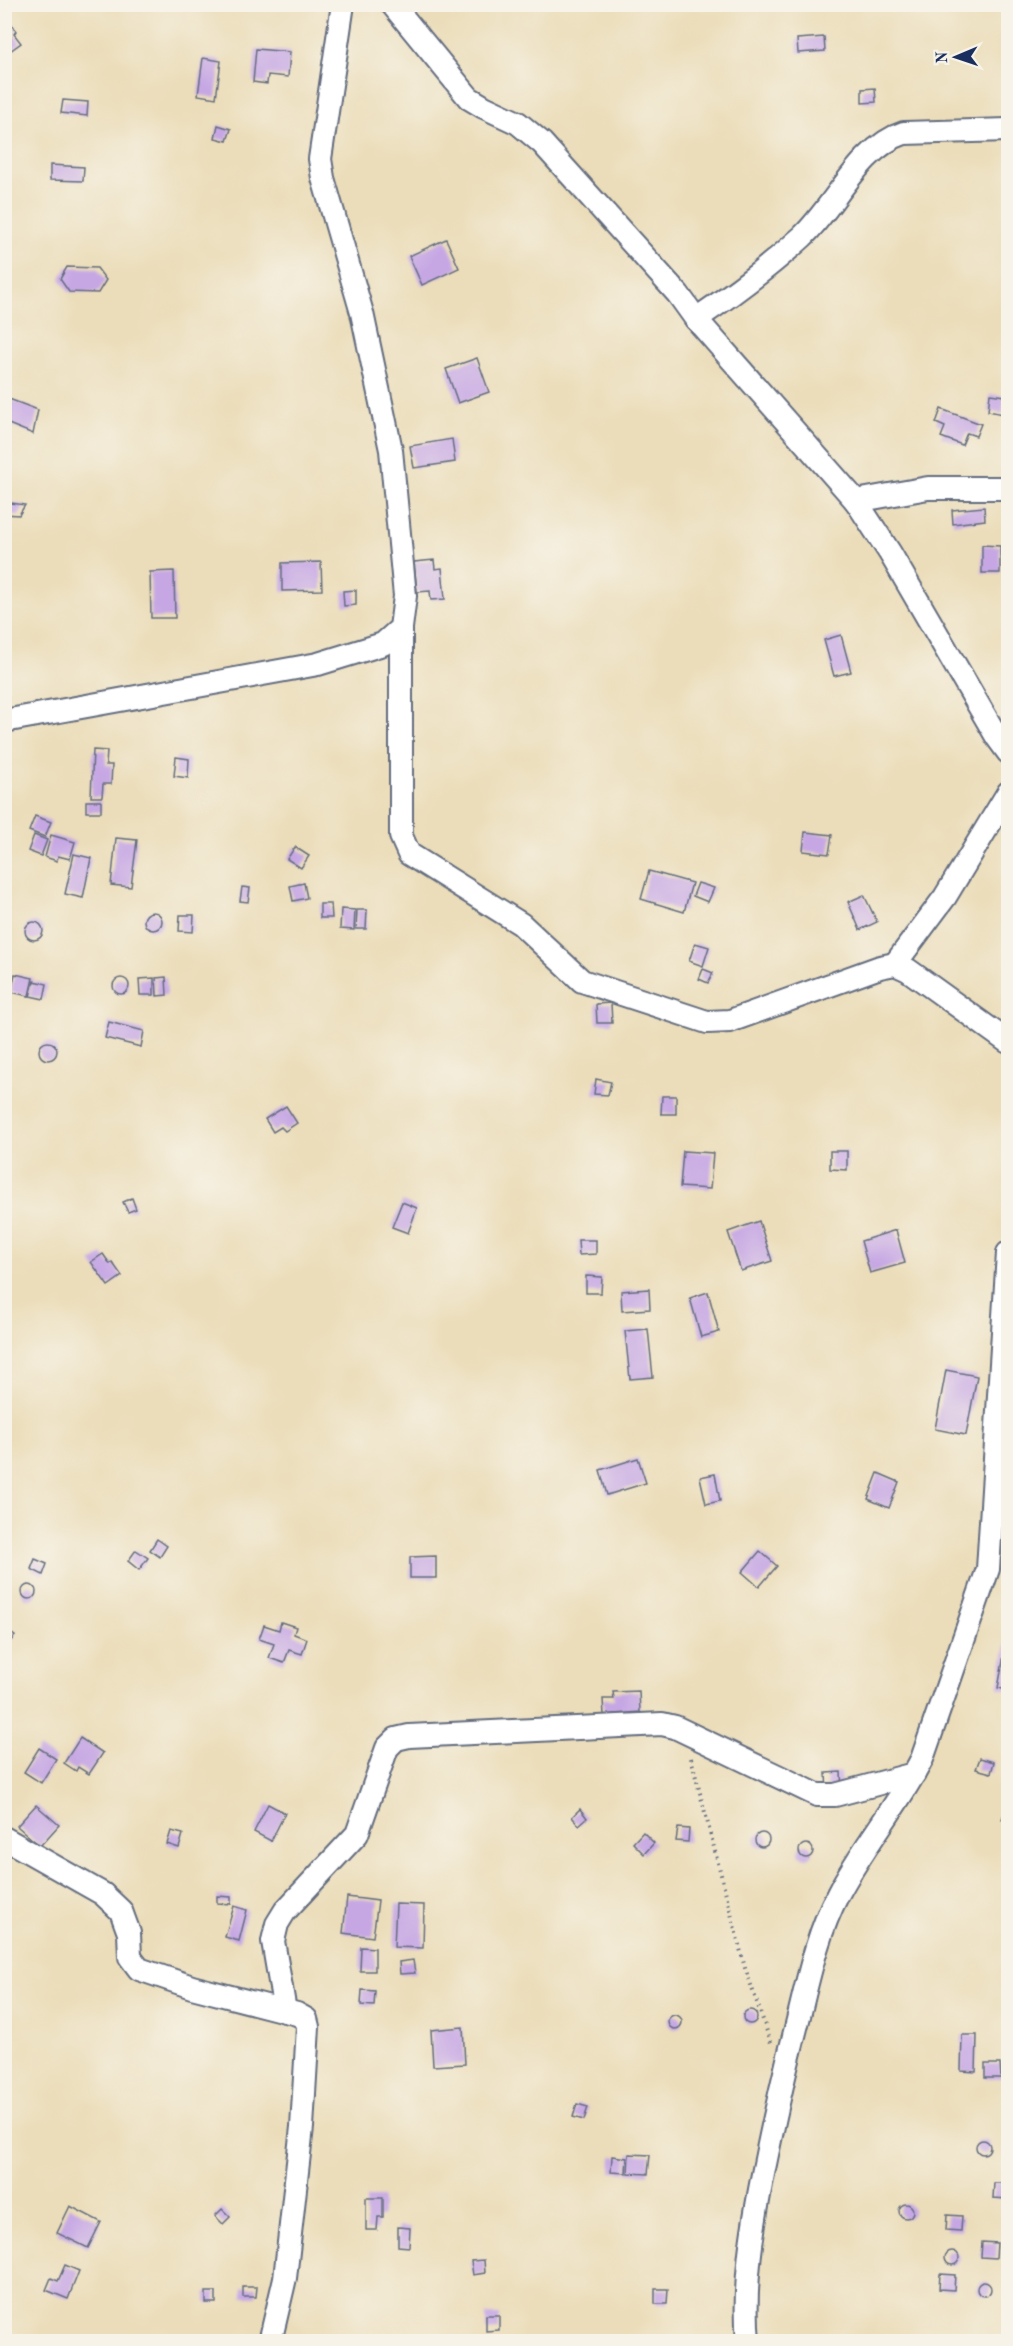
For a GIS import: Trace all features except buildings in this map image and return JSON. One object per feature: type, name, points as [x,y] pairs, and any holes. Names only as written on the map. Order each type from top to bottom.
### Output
[{"type":"street","points":[[343,4],[320,159],[323,178],[362,313],[391,450],[405,596],[401,628],[401,836],[405,848],[409,854],[521,924],[582,981],[707,1022],[730,1021],[880,967],[895,964],[908,970],[1008,1042]]},
{"type":"street","points":[[392,4],[469,98],[518,123],[542,143],[678,294],[696,319],[856,501],[890,554],[991,728],[1008,752]]},
{"type":"street","points":[[696,319],[743,287],[804,236],[859,168],[877,148],[890,138],[904,133],[1008,130]]},
{"type":"street","points":[[856,501],[928,488],[1008,488]]},
{"type":"street","points":[[4,721],[318,664],[383,644],[401,628]]},
{"type":"street","points":[[895,964],[945,897],[1008,793]]},
{"type":"street","points":[[748,2342],[746,2299],[754,2221],[777,2101],[819,1941],[838,1894],[922,1759],[962,1642],[974,1614],[987,1569],[1008,1252]]},
{"type":"street","points":[[285,2011],[273,1941],[277,1924],[285,1911],[357,1834],[387,1748],[396,1739],[409,1736],[662,1724],[685,1731],[817,1795],[835,1795],[914,1774]]},
{"type":"street","points":[[4,1838],[103,1894],[115,1905],[121,1911],[129,1933],[130,1957],[139,1969],[192,1987],[285,2011],[306,2019],[308,2027],[302,2127],[285,2278],[270,2342]]},
{"type":"path","points":[[685,1731],[745,1968],[771,2045]]}]
